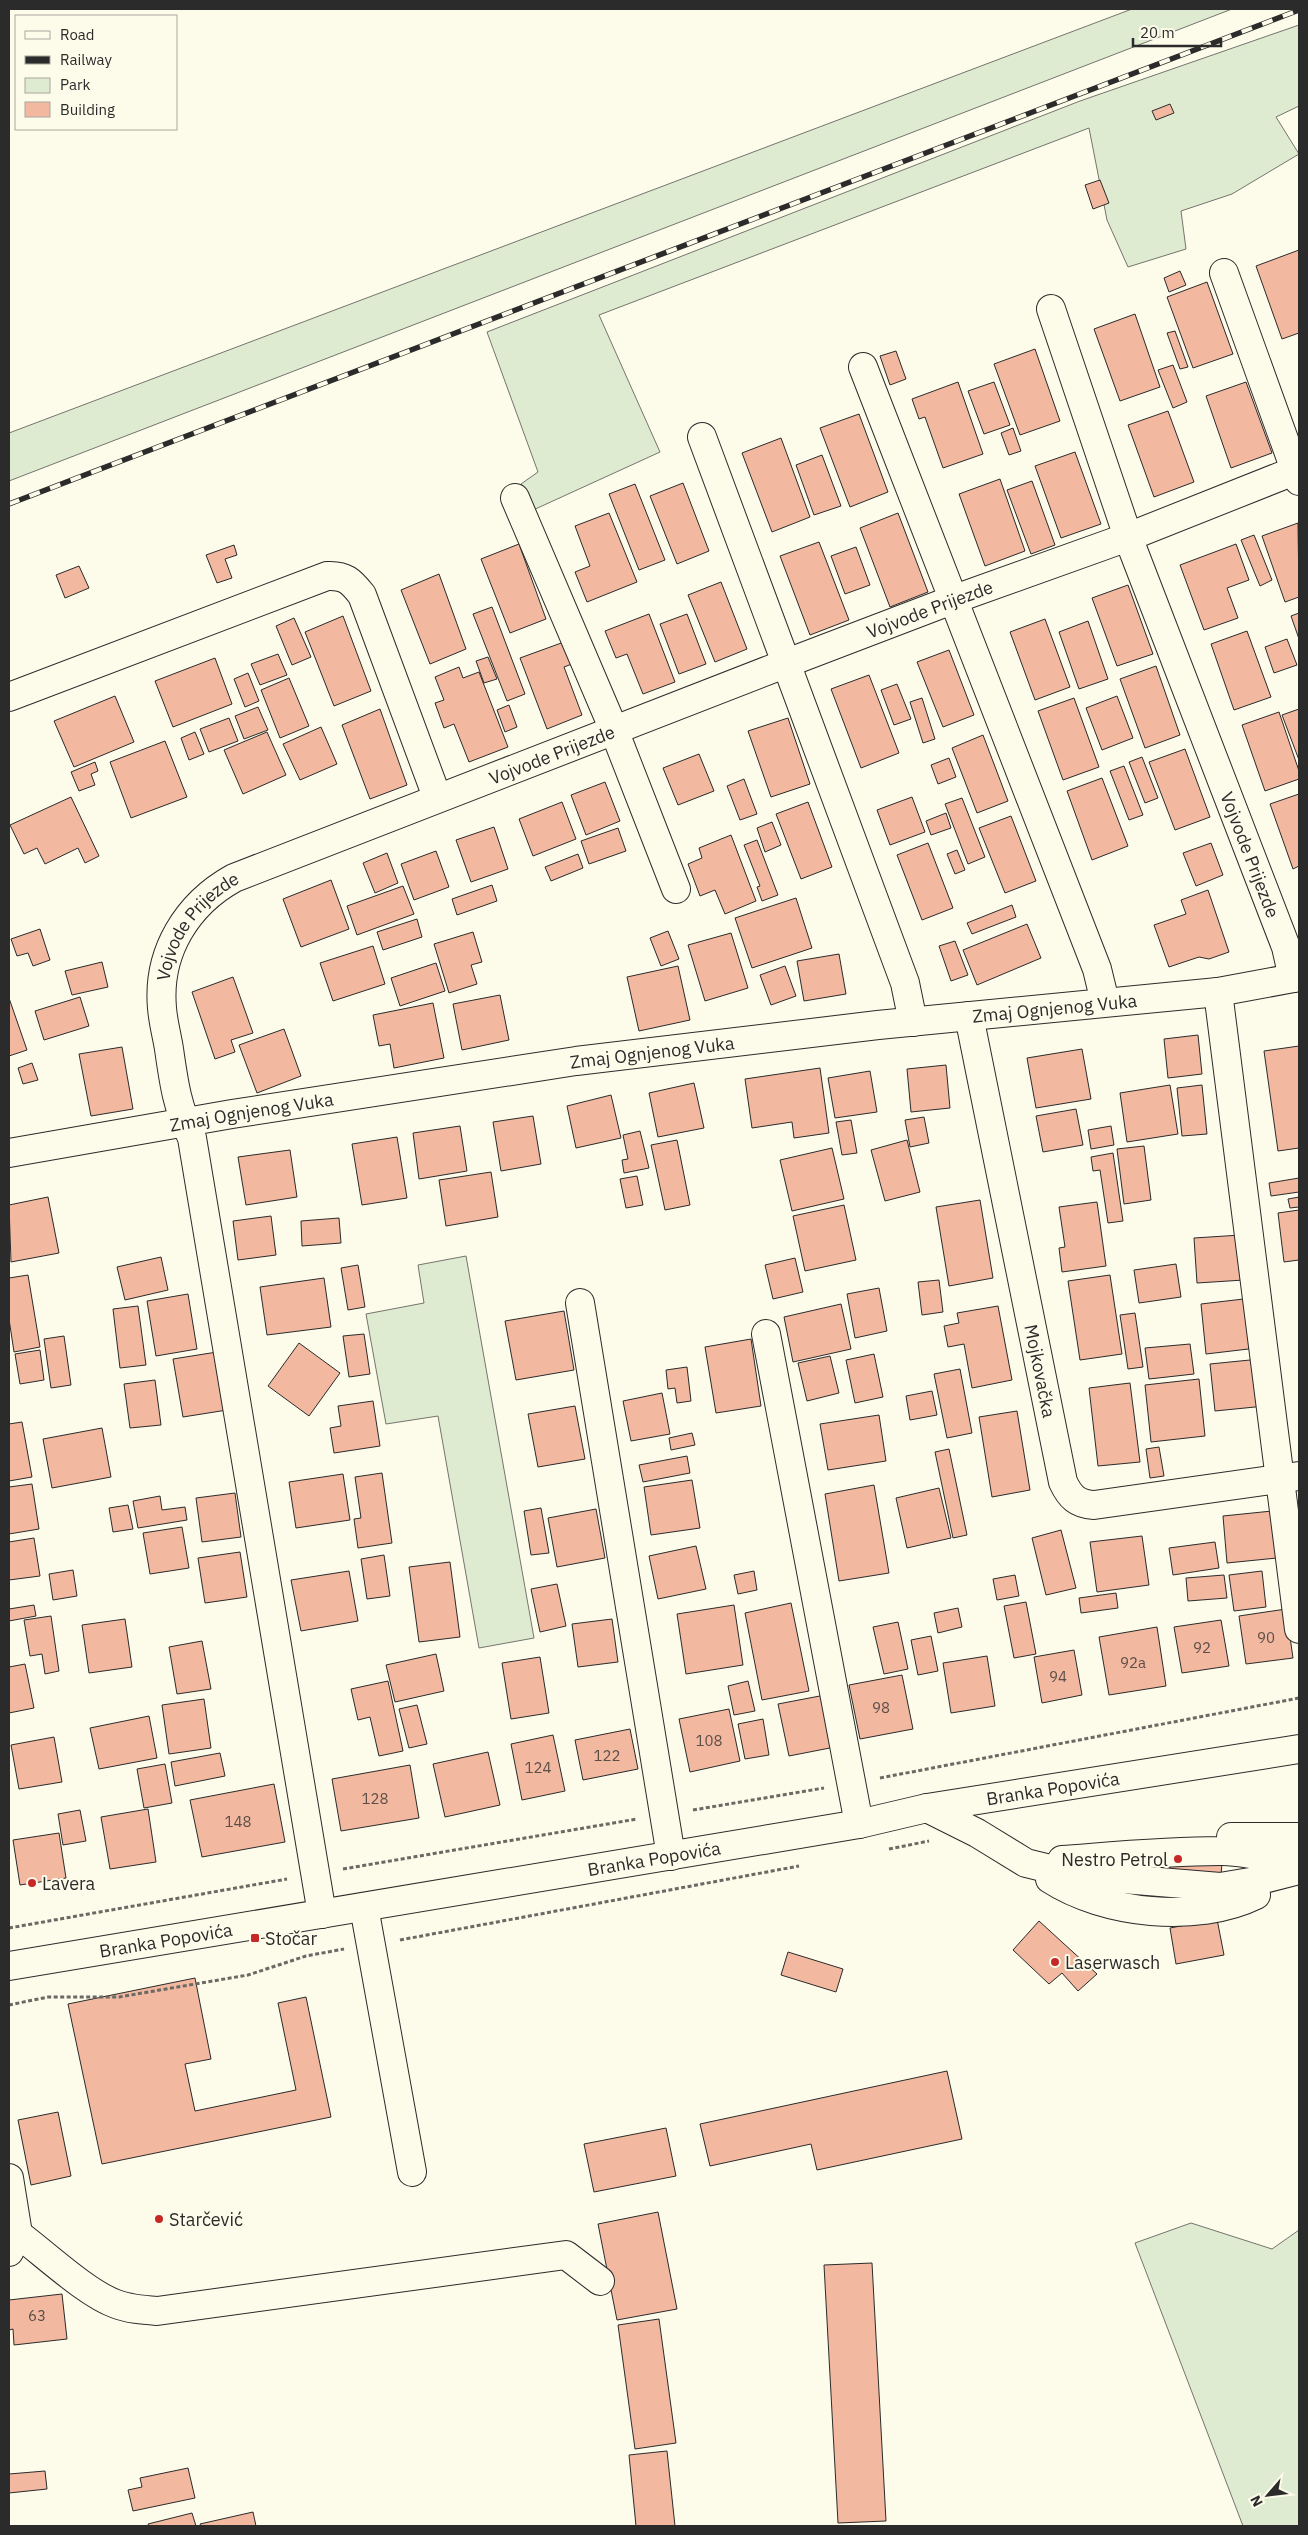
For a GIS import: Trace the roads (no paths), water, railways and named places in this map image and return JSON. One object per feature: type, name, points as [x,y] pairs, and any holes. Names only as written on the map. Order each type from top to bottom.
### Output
[{"type":"street","points":[[1224,273],[1298,474]]},
{"type":"street","points":[[1051,309],[1128,537]]},
{"type":"street","points":[[862,367],[1097,969],[1105,1002]]},
{"type":"street","points":[[702,438],[905,983],[913,1022]]},
{"type":"street","name":"Vojvode Prijezde","points":[[322,1914],[193,1144],[177,1102],[162,1008],[162,983],[167,962],[174,940],[185,919],[215,888],[234,878],[437,797],[786,663],[952,600],[1298,474]]},
{"type":"street","points":[[515,498],[614,730],[676,889]]},
{"type":"street","name":"Vojvode Prijezde","points":[[1128,537],[1286,947],[1296,978]]},
{"type":"street","points":[[9,697],[327,576],[348,578],[362,596],[437,797]]},
{"type":"street","name":"Zmaj Ognjenog Vuka","points":[[9,1153],[184,1122],[576,1061],[913,1022],[1218,992],[1296,978]]},
{"type":"street","points":[[1218,992],[1290,1478],[1299,1629]]},
{"type":"street","name":"Mojkovačka","points":[[969,1016],[1061,1472],[1067,1491],[1072,1498],[1083,1504],[1094,1505],[1290,1478]]},
{"type":"street","points":[[580,1303],[670,1856]]},
{"type":"street","points":[[766,1334],[860,1824]]},
{"type":"street","name":"Branka Popovića","points":[[9,1966],[860,1824],[927,1808],[1299,1749]]},
{"type":"street","points":[[927,1808],[977,1833],[1026,1863],[1075,1875],[1220,1887],[1298,1865]]},
{"type":"street","points":[[1143,1853],[1218,1836],[1299,1837]]},
{"type":"street","points":[[1026,1863],[1143,1853],[1223,1850],[1274,1858],[1298,1865]]},
{"type":"street","points":[[364,1907],[412,2172]]},
{"type":"street","points":[[9,2178],[14,2243],[114,2303],[135,2309],[157,2311],[566,2255],[600,2281]]},
{"type":"railway","points":[[9,504],[1299,10]]},
{"type":"place","name":"Nestro Petrol","points":[[1178,1859]]},
{"type":"place","name":"Lavera","points":[[32,1883]]},
{"type":"place","name":"Stočar","points":[[255,1938]]},
{"type":"place","name":"Laserwasch","points":[[1055,1962]]},
{"type":"place","name":"Starčević","points":[[159,2219]]}]
